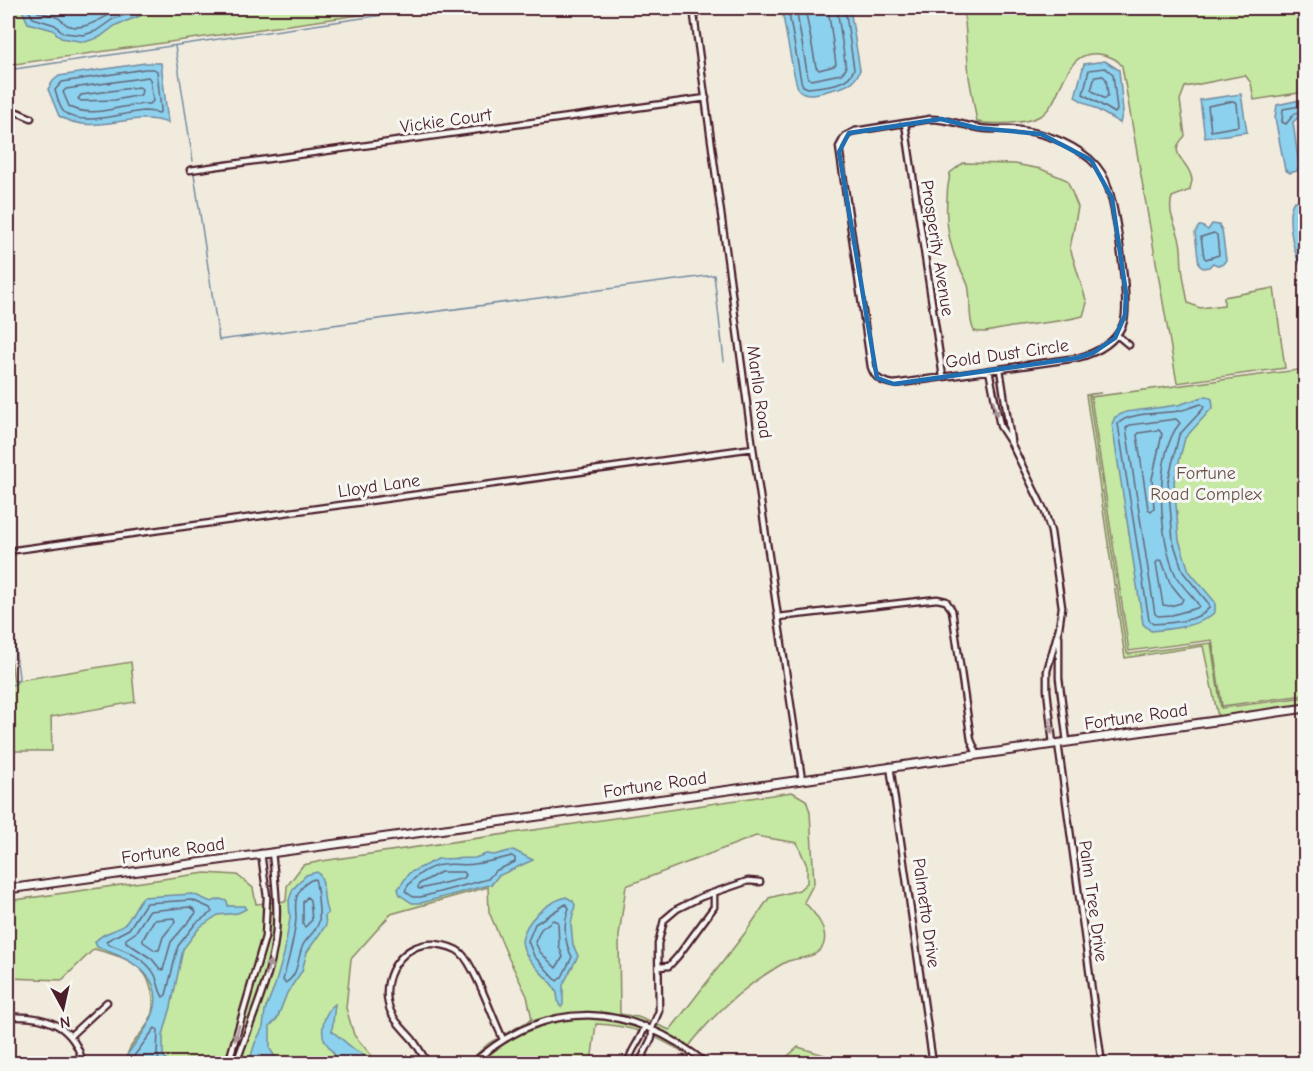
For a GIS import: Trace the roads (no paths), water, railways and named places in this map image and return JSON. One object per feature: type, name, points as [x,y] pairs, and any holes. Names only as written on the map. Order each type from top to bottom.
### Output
[{"type":"street","name":"Marllo Road","points":[[693,8],[753,448],[802,780]]},
{"type":"street","name":"Vickie Court","points":[[189,170],[706,99]]},
{"type":"street","points":[[8,113],[17,112],[31,118]]},
{"type":"street","name":"Gold Dust Circle","points":[[941,119],[977,128],[1025,130],[1041,134],[1074,148],[1091,160],[1105,179],[1112,198],[1126,293],[1125,315],[1117,335],[1104,347],[1086,356],[894,384],[885,383],[877,378],[871,367],[839,147],[845,136],[855,131],[941,119]]},
{"type":"street","name":"Prosperity Avenue","points":[[905,123],[943,377]]},
{"type":"street","points":[[1117,335],[1129,345]]},
{"type":"street","points":[[1000,369],[1011,443]]},
{"type":"street","points":[[989,370],[1000,426],[1011,443],[1049,524],[1062,608],[1058,658],[1067,741]]},
{"type":"street","name":"Lloyd Lane","points":[[8,551],[753,448]]},
{"type":"street","points":[[778,616],[937,599],[946,600],[952,610],[971,740],[977,754]]},
{"type":"street","name":"Palm Tree Drive","points":[[1059,628],[1050,656],[1047,690],[1102,1064]]},
{"type":"street","points":[[1047,690],[1060,690]]},
{"type":"street","name":"Fortune Road","points":[[8,889],[1305,708]]},
{"type":"street","name":"Palmetto Drive","points":[[890,766],[933,1064]]},
{"type":"street","points":[[236,1064],[275,941],[276,893],[272,852]]},
{"type":"street","points":[[228,1064],[265,937],[266,894],[261,854]]},
{"type":"street","points":[[639,1064],[652,1037],[651,1028],[659,1011],[658,944],[664,920],[677,909],[714,893],[748,881],[760,882]]},
{"type":"street","points":[[266,894],[276,893]]},
{"type":"street","points":[[659,967],[669,966],[690,940],[714,907],[714,893]]},
{"type":"street","points":[[428,1064],[414,1042],[392,1016],[387,1002],[387,986],[392,969],[400,957],[410,949],[425,944],[445,945],[460,952],[471,966],[503,1040]]},
{"type":"street","points":[[250,990],[260,993]]},
{"type":"street","points":[[71,1035],[107,1002]]},
{"type":"street","points":[[472,1064],[503,1040],[532,1025],[551,1019],[597,1015],[621,1018],[651,1028],[688,1048],[707,1064]]},
{"type":"street","points":[[8,1017],[37,1017],[57,1024],[71,1035],[81,1053],[83,1064]]},
{"type":"street","points":[[628,1064],[629,1056],[642,1036],[645,1026]]},
{"type":"water","points":[[21,8],[149,8],[140,16],[116,25],[100,37],[85,42],[61,38],[53,30],[28,23]]},
{"type":"water","points":[[782,8],[850,8],[860,70],[852,82],[841,88],[815,94],[806,94],[799,90]]},
{"type":"water","points":[[1105,61],[1119,70],[1123,111],[1120,123],[1075,97],[1084,64]]},
{"type":"water","points":[[145,63],[161,63],[168,123],[140,119],[86,124],[59,116],[48,89],[59,76]]},
{"type":"water","points":[[1241,94],[1247,132],[1205,138],[1200,100]]},
{"type":"water","points":[[1305,99],[1305,117],[1293,122],[1299,166],[1297,171],[1290,173],[1285,170],[1275,118],[1277,105]]},
{"type":"water","points":[[1294,201],[1300,201],[1305,208],[1305,266],[1301,265],[1298,259],[1291,233],[1290,214]]},
{"type":"water","points":[[1212,224],[1219,225],[1222,230],[1226,260],[1222,265],[1213,263],[1203,268],[1199,265],[1195,233],[1199,226],[1208,230]]},
{"type":"water","points":[[1206,396],[1212,399],[1213,407],[1185,438],[1174,481],[1179,540],[1189,571],[1215,602],[1215,612],[1193,624],[1151,631],[1143,624],[1112,424],[1115,417],[1126,412],[1178,405]]},
{"type":"water","points":[[513,850],[533,860],[498,876],[492,884],[421,903],[412,903],[400,895],[398,889],[409,873],[438,859],[475,858]]},
{"type":"water","points":[[317,872],[322,880],[328,913],[325,916],[326,925],[307,952],[302,971],[287,993],[277,1019],[270,1026],[270,1049],[279,1063],[252,1063],[251,1056],[263,1027],[265,1010],[284,954],[290,918],[289,900],[293,889],[306,875]]},
{"type":"water","points":[[193,894],[211,902],[220,899],[227,901],[228,906],[244,906],[246,909],[238,913],[218,915],[200,927],[183,949],[163,1035],[163,1054],[168,1063],[128,1063],[127,1055],[149,1023],[155,1008],[156,994],[145,973],[123,958],[97,947],[95,942],[101,936],[124,925],[143,897]]},
{"type":"water","points":[[566,897],[575,905],[571,924],[573,945],[578,956],[563,985],[563,1005],[561,1007],[555,989],[531,961],[522,941],[527,926],[538,913],[551,903]]},
{"type":"water","points":[[335,1004],[332,1031],[363,1054],[365,1058],[362,1063],[333,1063],[335,1056],[324,1039],[323,1025],[326,1015]]},
{"type":"waterway","points":[[8,70],[430,8]]},
{"type":"waterway","points":[[175,46],[193,161]]},
{"type":"waterway","points":[[194,174],[219,340],[714,275],[724,361]]},
{"type":"waterway","points":[[8,596],[19,677],[15,684],[8,685]]},
{"type":"park label","name":"Fortune Road Complex","points":[[1206,483]]}]
